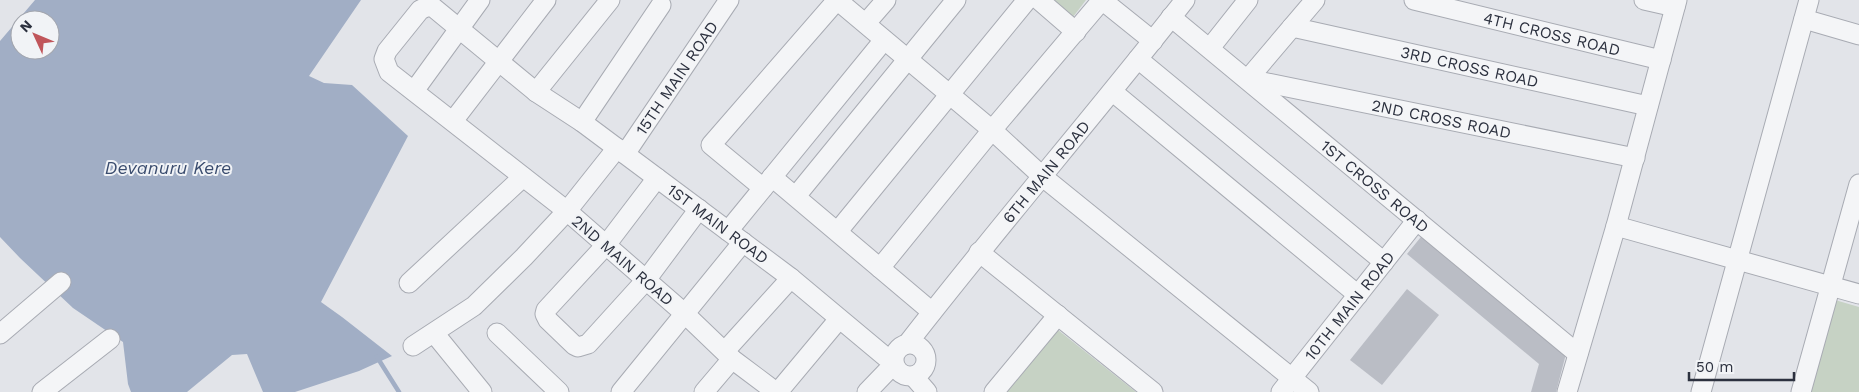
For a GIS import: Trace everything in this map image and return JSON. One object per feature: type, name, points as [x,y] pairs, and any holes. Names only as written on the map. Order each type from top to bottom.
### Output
[{"type":"street","points":[[414,91],[480,0]]},
{"type":"street","points":[[460,126],[499,62],[546,0]]},
{"type":"street","points":[[536,92],[610,0]]},
{"type":"street","name":"15TH MAIN ROAD","points":[[413,346],[474,306],[567,212],[621,151],[729,0]]},
{"type":"street","points":[[932,312],[796,196],[768,182],[711,145],[837,0],[992,130],[1043,177],[1287,385],[1309,392]]},
{"type":"street","points":[[866,23],[886,0]]},
{"type":"street","points":[[796,196],[956,0]]},
{"type":"street","points":[[838,232],[1027,0]]},
{"type":"street","points":[[1039,0],[1076,32]]},
{"type":"street","points":[[880,268],[992,130],[1102,0],[1153,41]]},
{"type":"street","name":"6TH MAIN ROAD","points":[[908,343],[979,252],[1113,92],[1185,0]]},
{"type":"street","points":[[1210,48],[1248,0]]},
{"type":"street","points":[[1248,79],[1315,0]]},
{"type":"street","name":"4TH CROSS ROAD","points":[[1414,0],[1661,60]]},
{"type":"street","points":[[1566,392],[1616,226],[1676,4],[1644,0]]},
{"type":"street","points":[[1701,392],[1809,0]]},
{"type":"street","points":[[582,122],[661,5]]},
{"type":"street","name":"2ND MAIN ROAD","points":[[458,28],[434,8],[428,6],[420,10],[387,51],[384,59],[389,72],[567,212],[684,313],[728,355],[777,392]]},
{"type":"street","name":"1ST CROSS ROAD","points":[[1172,17],[1578,354]]},
{"type":"street","points":[[1804,19],[1859,35]]},
{"type":"street","name":"3RD CROSS ROAD","points":[[1292,27],[1648,106]]},
{"type":"street","name":"1ST MAIN ROAD","points":[[458,28],[536,92],[582,122],[791,278],[894,364]]},
{"type":"street","points":[[621,392],[684,313],[736,236],[768,182],[884,40]]},
{"type":"street","points":[[1138,60],[1384,262]]},
{"type":"street","name":"2ND CROSS ROAD","points":[[1248,79],[1635,158]]},
{"type":"street","points":[[1113,92],[1358,295]]},
{"type":"street","points":[[409,283],[523,177]]},
{"type":"street","points":[[657,178],[606,245],[545,314],[548,320],[574,345],[578,347],[588,344],[646,280],[700,210]]},
{"type":"street","points":[[1801,392],[1859,184]]},
{"type":"street","name":"10TH MAIN ROAD","points":[[1287,385],[1417,220]]},
{"type":"street","points":[[1616,226],[1859,294]]},
{"type":"street","points":[[979,252],[1153,392]]},
{"type":"street","points":[[704,392],[728,355],[791,278]]},
{"type":"street","points":[[3,324],[61,282]]},
{"type":"street","points":[[994,392],[1058,315]]},
{"type":"street","points":[[777,392],[840,319]]},
{"type":"street","points":[[434,333],[482,392]]},
{"type":"street","points":[[497,333],[559,392]]},
{"type":"street","points":[[42,392],[110,339]]},
{"type":"street","points":[[867,392],[894,364],[896,351],[908,343],[920,346],[927,357],[924,370],[914,377]]},
{"type":"street","points":[[894,364],[901,374],[914,377],[927,392]]},
{"type":"green space","points":[[1053,0],[1086,0],[1073,17]]},
{"type":"green space","points":[[1835,300],[1859,307],[1859,392],[1809,392]]},
{"type":"green space","points":[[1058,330],[1136,392],[1007,392]]},
{"type":"water","name":"Devanuru Kere","points":[[35,0],[361,0],[309,76],[324,83],[352,85],[408,136],[321,302],[392,356],[359,371],[295,392],[263,392],[247,354],[232,355],[187,392],[131,392],[128,384],[123,342],[73,308],[0,237],[0,41],[10,29],[10,60],[60,60],[60,10],[26,10]]},
{"type":"building","points":[[1425,232],[1567,350],[1556,392],[1531,392],[1539,364],[1407,254]]},
{"type":"building","points":[[1407,289],[1439,315],[1382,385],[1350,360]]},
{"type":"waterway","points":[[377,357],[399,392]]}]
